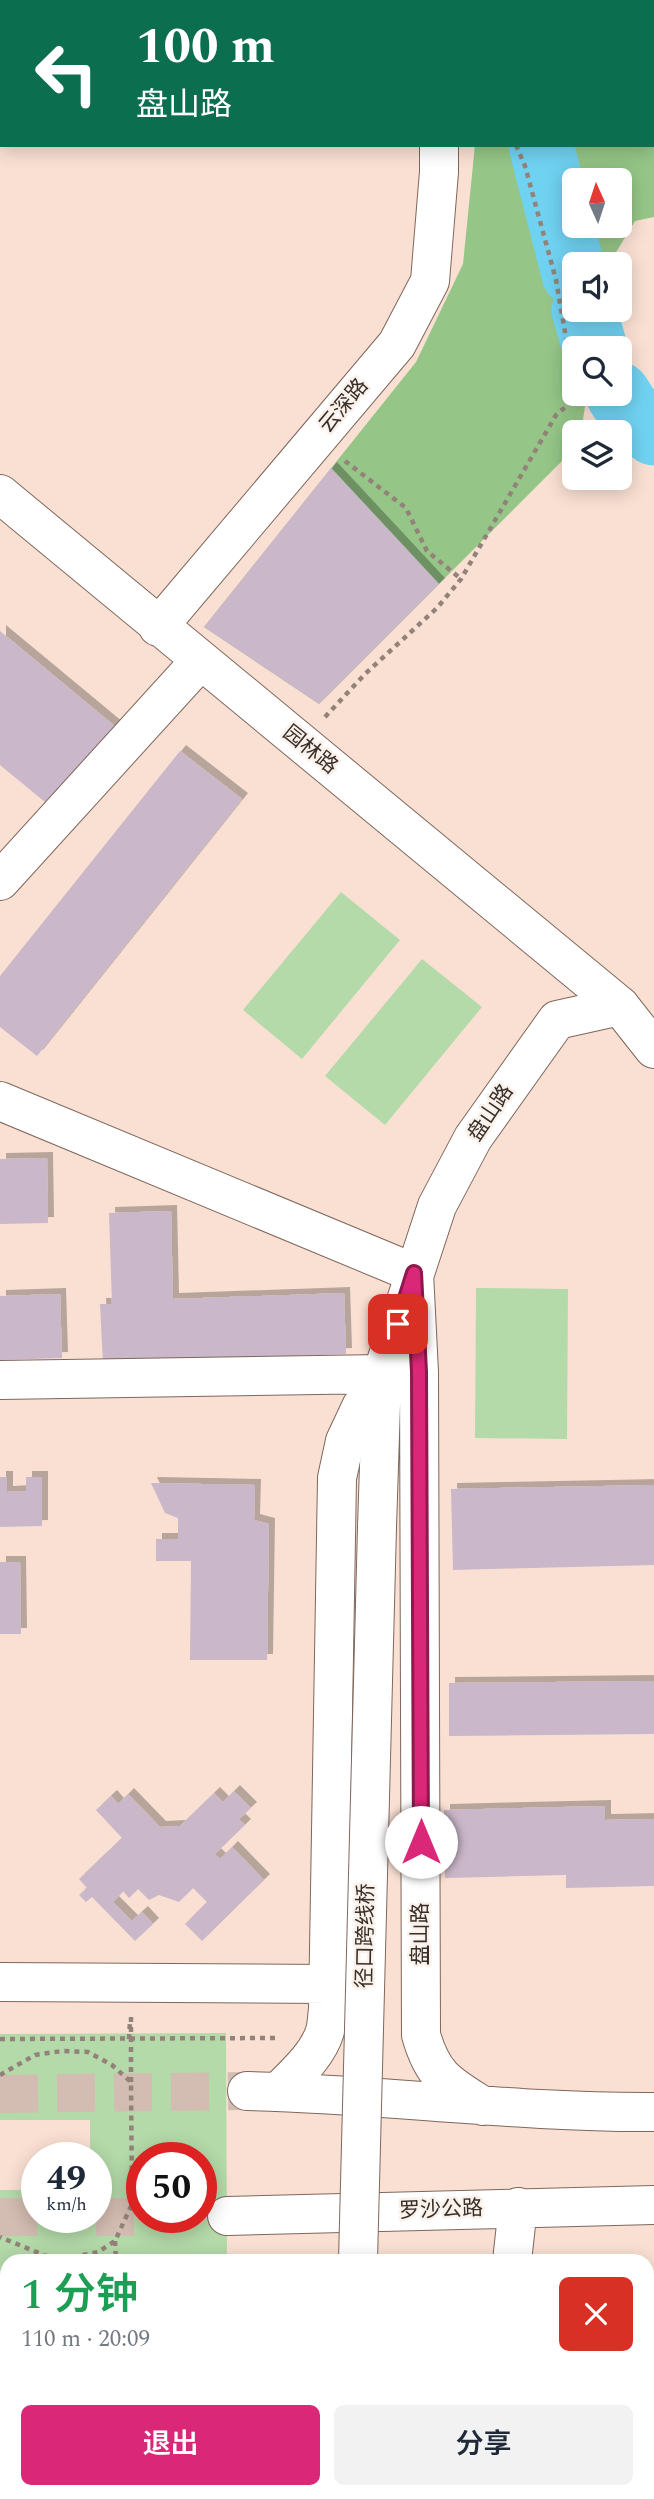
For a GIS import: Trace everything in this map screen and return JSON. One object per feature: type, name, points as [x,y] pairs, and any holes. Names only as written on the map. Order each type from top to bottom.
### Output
[{"type":"street","name":"云深路","points":[[158,627],[397,344],[430,281],[439,147]]},
{"type":"street","name":"园林路","points":[[0,494],[620,1006],[654,1049]]},
{"type":"street","points":[[0,881],[200,661]]},
{"type":"street","name":"园林路","points":[[620,1006],[654,1023]]},
{"type":"street","name":"盘山路","points":[[377,1527],[382,1374],[437,1206],[473,1138],[557,1020],[620,1006]]},
{"type":"street","points":[[0,1101],[414,1273]]},
{"type":"street","name":"盘山路","points":[[414,1273],[419,1372],[421,2035],[427,2057],[445,2082],[483,2106]]},
{"type":"street","points":[[0,1380],[382,1374]]},
{"type":"street","points":[[382,1374],[361,1407],[345,1441],[337,1478],[325,2032],[317,2048],[298,2072],[262,2091],[483,2106],[654,2112]]},
{"type":"street","name":"径口跨线桥","points":[[358,2254],[377,1527]]},
{"type":"street","points":[[0,1982],[328,1984]]},
{"type":"street","name":"罗沙公路","points":[[227,2216],[654,2205]]},
{"type":"street","points":[[513,2254],[518,2207]]},
{"type":"path","points":[[517,147],[525,166],[556,280],[566,336]]},
{"type":"path","points":[[301,743],[365,674],[437,608],[461,579],[556,415],[567,406]]},
{"type":"path","points":[[317,439],[406,508],[427,551],[461,579]]},
{"type":"path","points":[[116,2254],[115,2241],[132,2204],[131,2017],[129,2039]]},
{"type":"path","points":[[0,2039],[275,2038],[288,2035]]},
{"type":"path","points":[[0,2076],[35,2055],[62,2051],[88,2052],[112,2065],[131,2082]]},
{"type":"path","points":[[0,2237],[41,2254]]},
{"type":"path","points":[[88,2254],[98,2252],[115,2241]]},
{"type":"green space","points":[[475,147],[654,147],[654,217],[635,221],[632,226],[632,168],[562,168],[562,238],[625,238],[616,252],[562,252],[562,322],[599,322],[597,336],[562,336],[562,406],[585,406],[583,420],[562,420],[562,461],[319,704],[204,627],[416,362],[463,264]]},
{"type":"green space","points":[[341,892],[400,940],[302,1059],[243,1010]]},
{"type":"green space","points":[[422,959],[482,1007],[385,1125],[325,1076]]},
{"type":"green space","points":[[476,1288],[568,1289],[567,1439],[475,1438]]},
{"type":"green space","points":[[226,2033],[227,2254],[0,2254],[0,2190],[21,2190],[21,2233],[112,2233],[112,2142],[90,2142],[90,2120],[0,2120],[0,2034]]},
{"type":"building","points":[[331,468],[439,584],[319,704],[204,627]]},
{"type":"building","points":[[0,631],[117,728],[51,807],[0,765]]},
{"type":"building","points":[[180,751],[242,799],[37,1056],[0,1027],[0,976]]},
{"type":"building","points":[[47,1158],[48,1223],[0,1224],[0,1159]]},
{"type":"building","points":[[171,1211],[173,1299],[344,1293],[346,1354],[103,1363],[100,1304],[112,1304],[109,1213]]},
{"type":"building","points":[[60,1294],[62,1358],[0,1360],[0,1296]]},
{"type":"building","points":[[0,1477],[7,1477],[7,1492],[26,1491],[26,1477],[42,1477],[42,1526],[0,1527]]},
{"type":"building","points":[[151,1483],[255,1485],[254,1520],[269,1524],[267,1660],[190,1660],[191,1561],[156,1561],[156,1539],[178,1539],[178,1518],[165,1513]]},
{"type":"building","points":[[654,1485],[654,1565],[453,1570],[451,1489]]},
{"type":"building","points":[[0,1562],[20,1562],[21,1634],[0,1634]]},
{"type":"building","points":[[654,1681],[654,1734],[449,1736],[449,1683]]},
{"type":"building","points":[[234,1791],[251,1808],[239,1819],[245,1825],[215,1854],[220,1859],[232,1847],[264,1880],[202,1941],[185,1924],[207,1902],[193,1888],[179,1902],[159,1895],[149,1900],[138,1889],[129,1898],[123,1891],[113,1902],[132,1921],[142,1912],[153,1924],[135,1941],[92,1897],[86,1902],[79,1895],[87,1888],[79,1879],[122,1838],[96,1810],[111,1796],[118,1804],[128,1794],[160,1827],[180,1826],[214,1793],[223,1802]]},
{"type":"building","points":[[605,1806],[605,1820],[654,1819],[654,1886],[566,1888],[566,1875],[445,1878],[444,1810]]},
{"type":"waterway","points":[[542,147],[568,252]]},
{"type":"waterway","points":[[587,322],[592,336]]},
{"type":"waterway","points":[[626,406],[654,433]]},
{"type":"tunnel","points":[[0,2094],[247,2091]]},
{"type":"tunnel","points":[[0,2217],[21,2217]]},
{"type":"tunnel","points":[[112,2217],[126,2217]]},
{"type":"route","points":[[398,1324],[414,1273],[419,1372],[421,1842]]}]
